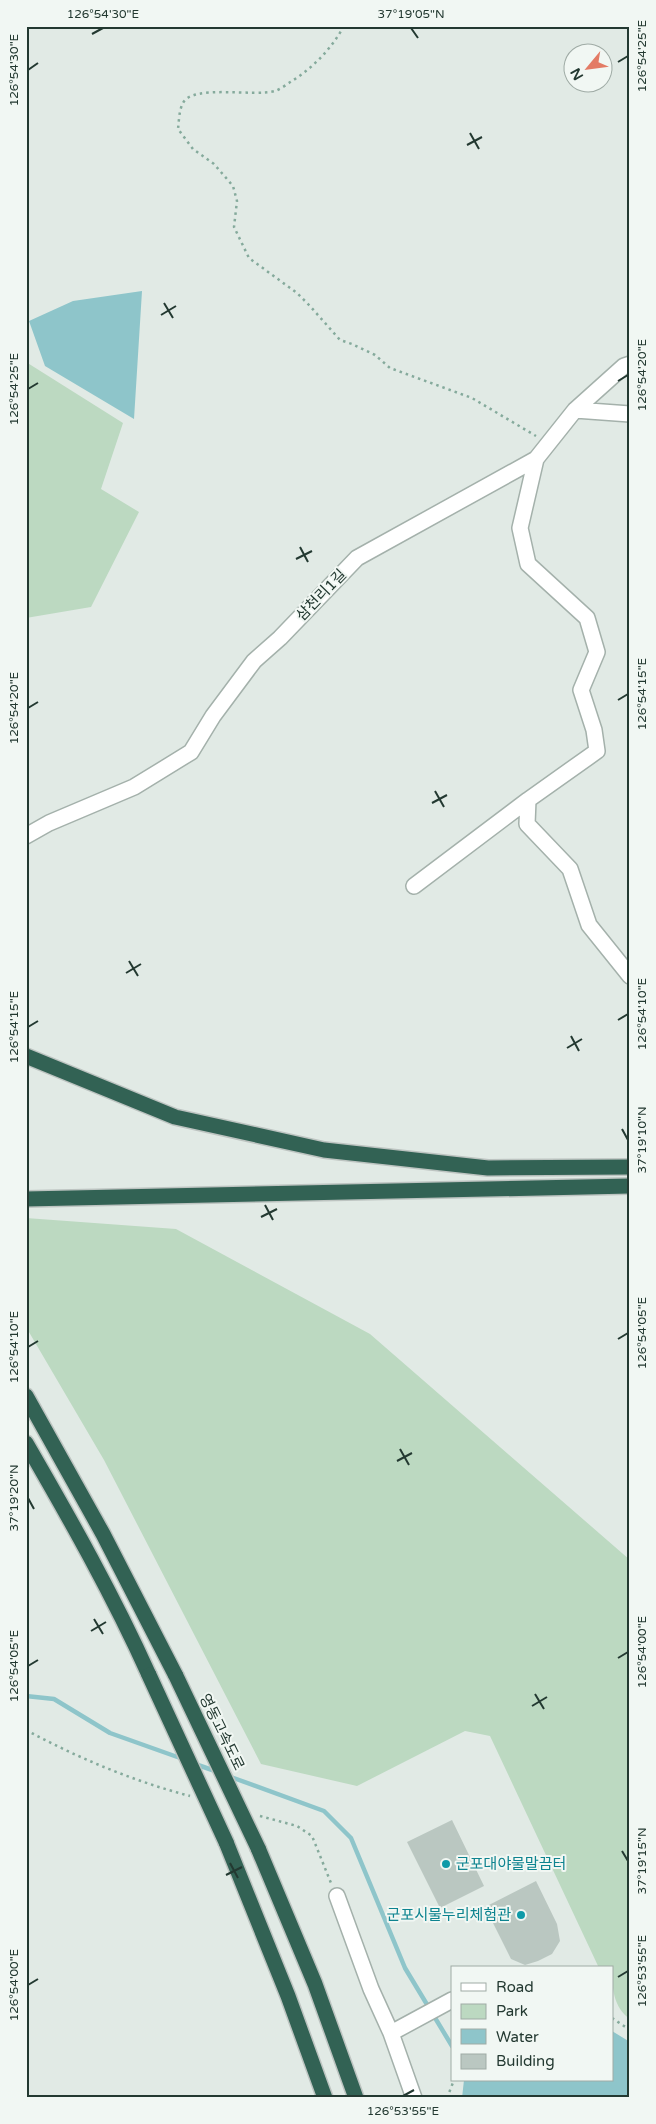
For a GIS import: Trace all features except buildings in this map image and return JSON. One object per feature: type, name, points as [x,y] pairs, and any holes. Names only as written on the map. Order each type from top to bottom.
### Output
[{"type":"highway","points":[[26,1056],[176,1117],[324,1150],[488,1168],[630,1167]]},
{"type":"highway","points":[[34,1199],[630,1186]]},
{"type":"highway","name":"영동고속도로","points":[[26,1396],[103,1534],[176,1676],[258,1848],[315,1984],[356,2098]]},
{"type":"highway","points":[[26,1443],[75,1526],[126,1624],[226,1842],[288,1996],[325,2098]]},
{"type":"street","name":"삼천리1길","points":[[26,836],[49,823],[134,787],[191,752],[213,716],[254,661],[280,638],[357,558],[536,459],[575,410],[624,366],[630,364]]},
{"type":"street","points":[[575,410],[630,414]]},
{"type":"street","points":[[414,886],[528,800],[597,751],[594,730],[581,690],[597,652],[587,618],[528,564],[520,528],[536,459]]},
{"type":"street","points":[[528,800],[527,824],[570,869],[589,925],[630,976]]},
{"type":"street","points":[[337,1896],[371,1989],[391,2033],[414,2098]]},
{"type":"street","points":[[391,2033],[451,2001]]},
{"type":"path","points":[[344,26],[333,44],[314,65],[277,91],[256,94],[211,92],[191,94],[183,102],[178,129],[193,149],[214,164],[233,186],[237,201],[234,227],[249,258],[297,293],[340,340],[375,356],[390,368],[472,398],[549,443]]},
{"type":"path","points":[[614,2019],[630,2030]]},
{"type":"path","points":[[447,2098],[453,2082]]},
{"type":"green space","points":[[26,362],[123,423],[101,489],[139,512],[91,607],[26,618]]},
{"type":"green space","points":[[26,1218],[176,1229],[370,1334],[630,1560],[630,2019],[624,2014],[617,2003],[614,1992],[614,1966],[598,1966],[490,1736],[465,1731],[357,1786],[261,1764],[104,1460],[26,1327]]},
{"type":"water","points":[[142,291],[134,419],[45,366],[29,321],[73,301]]},
{"type":"water","points":[[614,2032],[630,2042],[630,2098],[462,2098],[464,2082],[614,2082]]},
{"type":"waterway","points":[[26,1696],[54,1699],[110,1733],[183,1759]]},
{"type":"waterway","points":[[195,1764],[218,1772]]},
{"type":"waterway","points":[[228,1776],[324,1811],[351,1838],[405,1968],[451,2044]]},
{"type":"place","name":"군포대야물말끔터","points":[[446,1864]]},
{"type":"place","name":"군포시물누리체험관","points":[[521,1915]]}]
